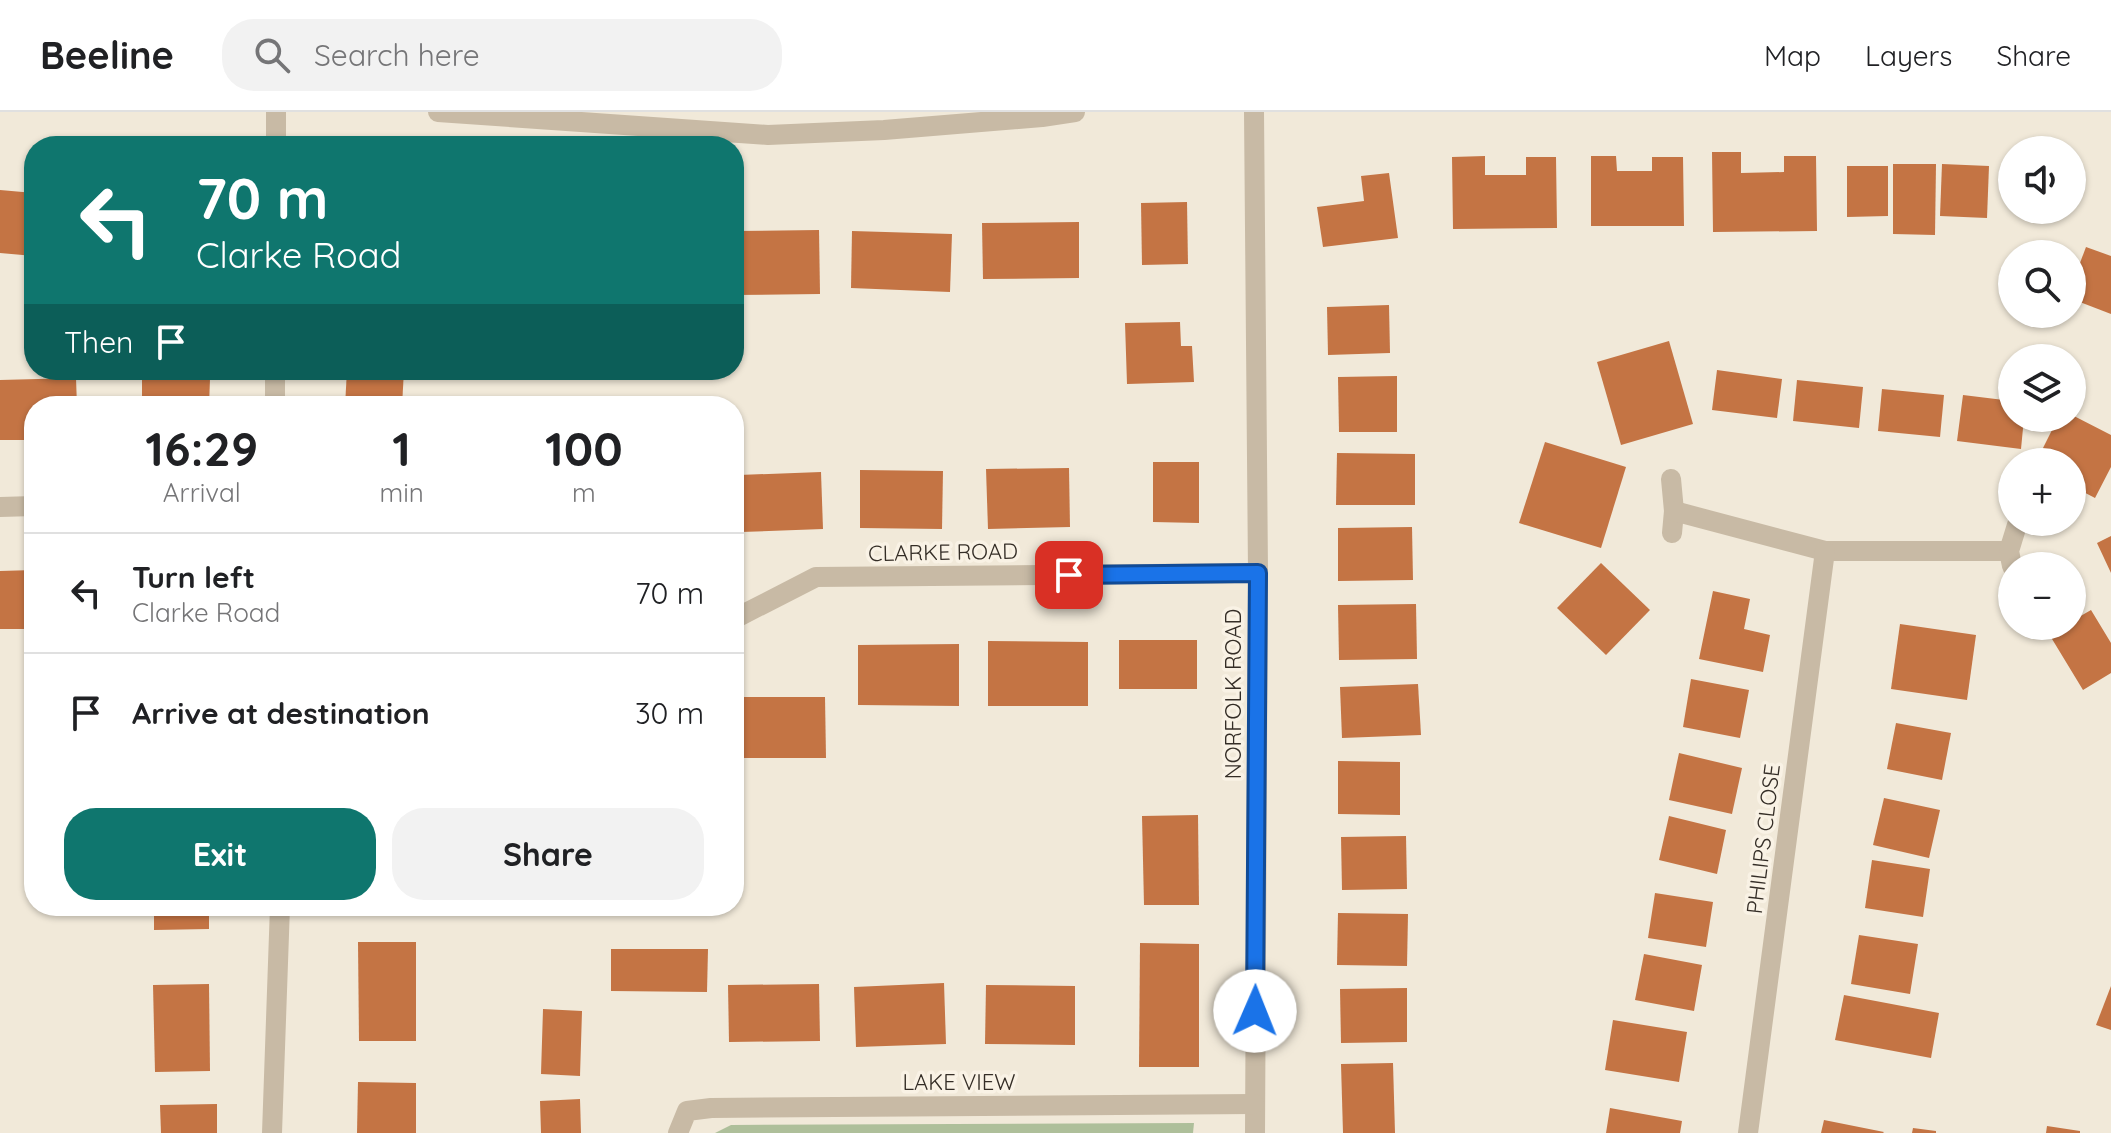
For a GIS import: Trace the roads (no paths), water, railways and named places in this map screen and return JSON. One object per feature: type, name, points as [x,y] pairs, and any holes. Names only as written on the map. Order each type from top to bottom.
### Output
[{"type":"street","points":[[276,112],[276,136]]},
{"type":"street","points":[[438,112],[768,135],[884,130],[1075,112]]},
{"type":"street","name":"NORFOLK ROAD","points":[[1254,112],[1258,573],[1255,1133]]},
{"type":"street","points":[[1671,479],[1674,511],[1672,533]]},
{"type":"street","points":[[0,507],[24,506]]},
{"type":"street","points":[[1674,511],[1825,551],[1998,558]]},
{"type":"street","name":"PHILIPS CLOSE","points":[[1748,1133],[1825,551]]},
{"type":"street","name":"CLARKE ROAD","points":[[744,614],[816,577],[1258,573]]},
{"type":"street","points":[[272,1133],[280,916]]},
{"type":"street","name":"LAKE VIEW","points":[[678,1133],[687,1111],[711,1108],[1254,1104]]}]
